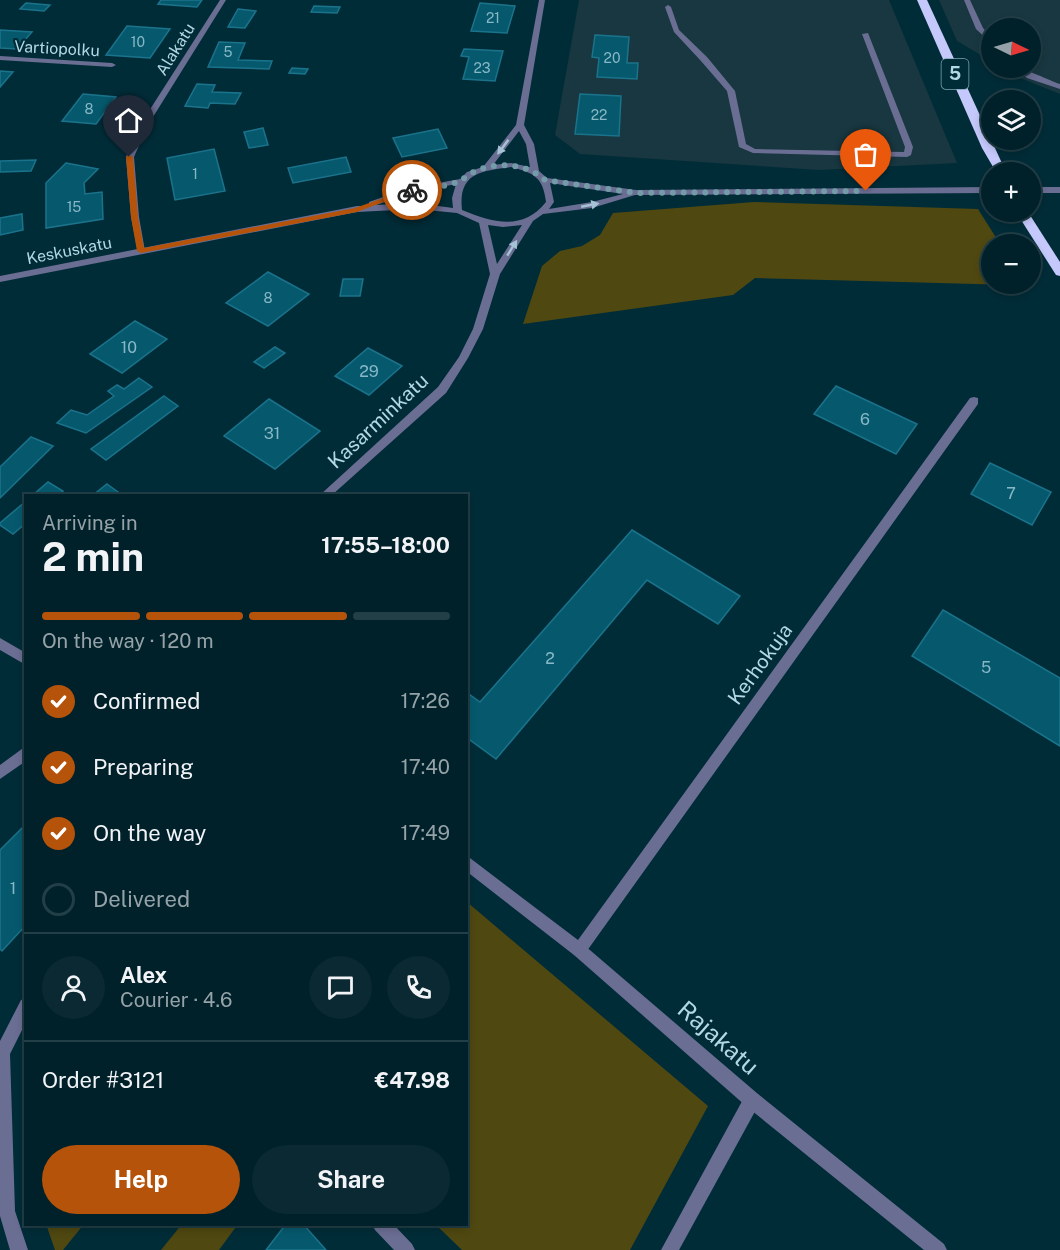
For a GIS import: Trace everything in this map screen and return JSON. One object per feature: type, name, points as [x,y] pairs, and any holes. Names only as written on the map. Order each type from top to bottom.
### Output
[{"type":"highway","name":"5","points":[[922,0],[996,162]]},
{"type":"highway","points":[[1028,222],[1060,272]]},
{"type":"street","name":"Alakatu","points":[[141,251],[129,157],[144,125],[223,0]]},
{"type":"street","points":[[486,168],[520,125],[542,0]]},
{"type":"street","points":[[967,0],[981,30]]},
{"type":"street","points":[[668,7],[676,31],[731,91],[742,145],[753,151],[907,155],[909,147],[866,34]]},
{"type":"street","name":"Vartiopolku","points":[[0,58],[112,65]]},
{"type":"street","points":[[1035,78],[1060,87]]},
{"type":"street","points":[[520,125],[530,144],[535,171]]},
{"type":"street","points":[[636,193],[592,205],[544,212],[529,221],[511,223],[483,222],[458,211],[455,195],[460,181],[470,173],[486,168],[511,165],[535,171],[545,180],[636,193],[981,190]]},
{"type":"street","points":[[544,212],[550,202],[545,180]]},
{"type":"street","name":"Keskuskatu","points":[[0,279],[357,209],[409,191],[460,181]]},
{"type":"street","points":[[1041,190],[1060,190]]},
{"type":"street","name":"Keskuskatu","points":[[357,209],[416,206],[458,211]]},
{"type":"street","points":[[495,274],[529,221]]},
{"type":"street","points":[[483,222],[495,274]]},
{"type":"street","name":"Kasarminkatu","points":[[327,494],[442,390],[463,358],[478,329],[495,274]]},
{"type":"street","name":"Kerhokuja","points":[[579,950],[974,401]]},
{"type":"street","points":[[0,643],[24,659]]},
{"type":"street","points":[[0,773],[24,754]]},
{"type":"street","name":"Rajakatu","points":[[468,864],[579,950],[752,1100],[938,1250]]},
{"type":"street","points":[[19,1250],[7,1211],[2,1053],[24,1009]]},
{"type":"street","points":[[670,1250],[752,1100]]},
{"type":"street","points":[[383,1226],[406,1250]]},
{"type":"shaded area","points":[[579,0],[889,0],[957,163],[819,170],[580,154],[555,135]]},
{"type":"shaded area","points":[[939,0],[1060,0],[1060,94],[1020,78],[1041,78],[1041,18],[981,18],[981,55],[957,41]]},
{"type":"shaded area","points":[[754,202],[978,209],[981,214],[981,222],[986,222],[994,234],[981,234],[981,284],[755,278],[733,295],[523,324],[542,266],[560,251],[582,246],[600,235],[613,213]]},
{"type":"shaded area","points":[[468,903],[708,1106],[630,1250],[462,1250],[437,1226],[468,1226]]},
{"type":"shaded area","points":[[47,1226],[82,1226],[63,1250],[55,1250]]},
{"type":"shaded area","points":[[180,1226],[237,1226],[219,1250],[161,1250]]},
{"type":"building","points":[[161,0],[202,0],[197,7],[158,4]]},
{"type":"building","points":[[26,3],[50,5],[44,11],[20,9]]},
{"type":"building","points":[[480,3],[515,6],[507,33],[471,31]]},
{"type":"building","points":[[314,6],[340,7],[337,13],[311,12]]},
{"type":"building","points":[[238,9],[256,11],[245,28],[228,27]]},
{"type":"building","points":[[127,26],[170,29],[150,58],[106,55]]},
{"type":"building","points":[[0,30],[32,32],[17,49],[0,48]]},
{"type":"building","points":[[595,35],[629,37],[627,63],[638,63],[637,79],[597,77],[599,58],[592,57]]},
{"type":"building","points":[[219,42],[245,43],[238,60],[272,61],[269,69],[208,67]]},
{"type":"building","points":[[464,49],[503,51],[495,81],[463,79],[469,57],[461,56]]},
{"type":"building","points":[[292,68],[308,69],[305,74],[289,73]]},
{"type":"building","points":[[0,71],[13,72],[0,87]]},
{"type":"building","points":[[197,84],[215,85],[212,92],[241,93],[235,104],[210,103],[208,108],[185,106]]},
{"type":"building","points":[[83,94],[116,97],[96,124],[62,121]]},
{"type":"building","points":[[580,94],[621,96],[619,136],[575,134]]},
{"type":"building","points":[[263,128],[268,145],[249,148],[244,132]]},
{"type":"building","points":[[438,129],[447,148],[402,157],[393,138]]},
{"type":"building","points":[[214,149],[225,191],[175,200],[167,158]]},
{"type":"building","points":[[346,157],[351,172],[293,183],[288,168]]},
{"type":"building","points":[[36,160],[31,171],[0,172],[0,161]]},
{"type":"building","points":[[66,163],[98,169],[84,183],[85,194],[102,192],[103,219],[46,228],[46,183]]},
{"type":"building","points":[[22,214],[23,230],[0,235],[0,218]]},
{"type":"building","points":[[268,272],[309,294],[268,326],[226,303]]},
{"type":"building","points":[[343,279],[363,279],[360,296],[340,296]]},
{"type":"building","points":[[135,321],[167,339],[122,373],[90,354]]},
{"type":"building","points":[[275,347],[285,353],[264,368],[254,362]]},
{"type":"building","points":[[368,348],[402,366],[369,395],[335,376]]},
{"type":"building","points":[[139,378],[152,387],[86,433],[57,423],[71,410],[87,415],[114,396],[108,391],[117,385],[124,389]]},
{"type":"building","points":[[836,386],[917,424],[896,454],[814,414]]},
{"type":"building","points":[[164,396],[178,406],[106,460],[91,449]]},
{"type":"building","points":[[269,399],[320,431],[275,469],[224,436]]},
{"type":"building","points":[[31,437],[53,446],[0,498],[0,467]]},
{"type":"building","points":[[990,463],[1051,492],[1032,525],[971,494]]},
{"type":"building","points":[[48,482],[63,491],[59,494],[34,494]]},
{"type":"building","points":[[107,484],[121,494],[94,494]]},
{"type":"building","points":[[24,503],[24,525],[13,534],[0,523]]},
{"type":"building","points":[[632,530],[740,596],[718,624],[647,580],[496,759],[468,738],[468,693],[480,702]]},
{"type":"building","points":[[943,610],[1060,678],[1060,746],[912,656]]},
{"type":"building","points":[[24,826],[24,927],[2,951],[0,949],[0,850]]},
{"type":"building","points":[[284,1226],[305,1226],[326,1250],[266,1250]]},
{"type":"way so far","points":[[412,190],[460,181],[470,173],[486,168],[511,165],[535,171],[545,180],[636,193],[866,191]]},
{"type":"route","points":[[129,157],[141,251],[357,209],[412,190]]}]
